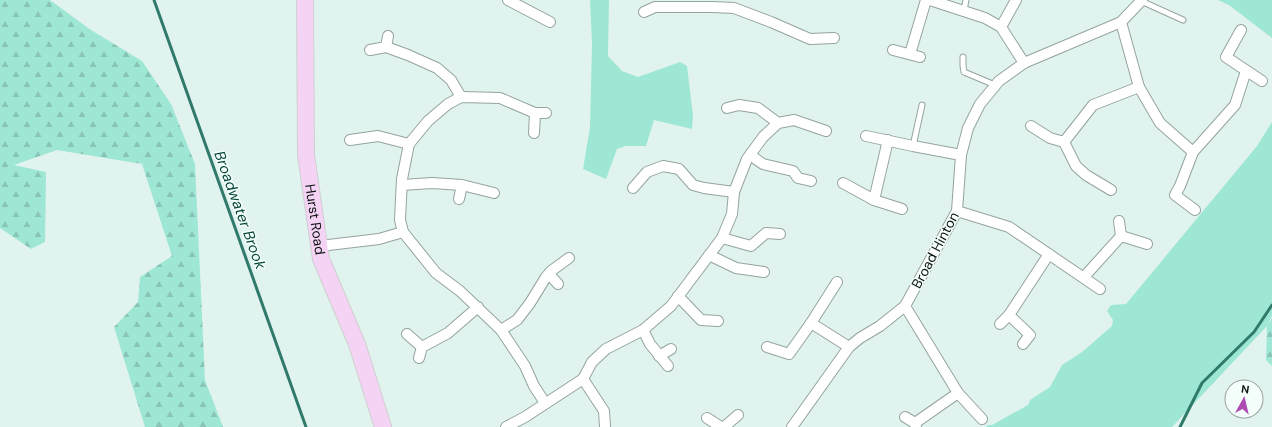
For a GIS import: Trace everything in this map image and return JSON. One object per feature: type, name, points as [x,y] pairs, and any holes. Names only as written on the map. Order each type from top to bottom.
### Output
[{"type":"main road","name":"Hurst Road","points":[[305,0],[306,155],[321,259],[357,344],[383,427]]},
{"type":"street","points":[[910,54],[926,0]]},
{"type":"street","points":[[930,0],[964,10],[985,18],[1001,27],[1024,63]]},
{"type":"street","points":[[1001,27],[1016,0]]},
{"type":"street","points":[[513,1],[550,22]]},
{"type":"street","name":"Broad Hinton","points":[[796,426],[848,347],[880,326],[904,306],[957,211],[961,155],[968,128],[980,104],[995,85],[1024,63],[1103,31],[1121,22],[1142,1]]},
{"type":"street","points":[[644,12],[655,7],[712,3],[734,8],[810,39],[834,38]]},
{"type":"street","points":[[1121,22],[1139,87],[1160,123],[1193,152]]},
{"type":"street","points":[[1241,30],[1226,57],[1262,81]]},
{"type":"street","points":[[386,47],[388,36]]},
{"type":"street","points":[[370,50],[386,47],[437,68],[451,80],[461,97]]},
{"type":"street","points":[[893,50],[920,57]]},
{"type":"street","points":[[1194,210],[1175,195],[1193,152],[1235,105],[1246,71]]},
{"type":"street","points":[[1064,142],[1093,105],[1139,87]]},
{"type":"street","points":[[545,403],[534,386],[525,366],[501,330],[460,291],[436,273],[403,232],[400,220],[402,180],[409,144],[428,122],[448,104],[461,97],[500,98],[535,113],[546,113]]},
{"type":"street","points":[[727,108],[739,105],[758,108],[778,123]]},
{"type":"street","points":[[534,133],[535,113]]},
{"type":"street","points":[[506,427],[525,417],[583,379],[592,362],[606,349],[643,330],[671,306],[722,238],[732,214],[734,192],[747,159],[763,138],[778,123],[794,120],[826,131]]},
{"type":"street","points":[[1031,126],[1050,138],[1064,142],[1076,166],[1086,175],[1111,190]]},
{"type":"street","points":[[350,140],[378,136],[409,144]]},
{"type":"street","points":[[866,136],[961,155]]},
{"type":"street","points":[[874,200],[888,140]]},
{"type":"street","points":[[750,155],[763,164],[793,171],[798,178],[811,181]]},
{"type":"street","points":[[633,188],[647,172],[662,166],[679,169],[693,185],[734,192]]},
{"type":"street","points":[[402,185],[432,183],[462,186],[494,193]]},
{"type":"street","points":[[843,183],[874,200],[902,209]]},
{"type":"street","points":[[459,199],[462,186]]},
{"type":"street","points":[[957,211],[1009,227],[1100,289]]},
{"type":"street","points":[[1118,221],[1121,236]]},
{"type":"street","points":[[320,246],[380,239],[403,232]]},
{"type":"street","points":[[722,238],[751,246],[766,233],[780,234]]},
{"type":"street","points":[[1084,277],[1121,236]]},
{"type":"street","points":[[1121,236],[1147,244]]},
{"type":"street","points":[[1000,324],[1009,315],[1049,254]]},
{"type":"street","points":[[709,255],[736,268],[764,272]]},
{"type":"street","points":[[501,330],[517,320],[549,274],[570,258]]},
{"type":"street","points":[[549,274],[558,284]]},
{"type":"street","points":[[767,347],[789,354],[837,282]]},
{"type":"street","points":[[678,296],[701,320],[718,321]]},
{"type":"street","points":[[904,306],[958,393],[982,419]]},
{"type":"street","points":[[419,358],[422,347],[448,333],[478,308]]},
{"type":"street","points":[[1009,315],[1030,335],[1023,344]]},
{"type":"street","points":[[811,323],[848,347]]},
{"type":"street","points":[[643,330],[650,344],[668,366]]},
{"type":"street","points":[[407,334],[422,347]]},
{"type":"street","points":[[659,356],[671,349]]},
{"type":"street","points":[[583,379],[604,411],[605,427]]},
{"type":"street","points":[[905,416],[915,425],[958,393]]},
{"type":"street","points":[[724,427],[738,415]]},
{"type":"street","points":[[707,418],[721,427]]},
{"type":"lane","points":[[964,10],[966,0]]},
{"type":"lane","points":[[1142,1],[1183,20]]},
{"type":"lane","points":[[963,57],[964,72],[995,85]]},
{"type":"lane","points":[[913,146],[922,105]]},
{"type":"green space","points":[[0,0],[50,0],[91,30],[142,61],[171,104],[195,164],[205,380],[223,427],[145,427],[114,327],[138,302],[140,277],[172,256],[142,164],[57,150],[14,165],[46,172],[45,242],[31,249],[0,228]]},
{"type":"green space","points":[[590,0],[609,0],[608,56],[622,71],[638,77],[680,62],[687,66],[693,115],[692,129],[654,120],[646,146],[626,146],[617,149],[606,179],[583,169],[590,127],[592,44]]},
{"type":"green space","points":[[1218,0],[1272,0],[1272,38],[1229,5]]},
{"type":"green space","points":[[1272,122],[1272,316],[1267,326],[1172,427],[986,427],[1028,405],[1030,400],[1050,387],[1062,365],[1082,352],[1112,326],[1113,320],[1107,311],[1111,305],[1126,304],[1257,146]]},
{"type":"green space","points":[[1272,318],[1272,366],[1266,360],[1267,326]]},
{"type":"waterway","name":"Broadwater Brook","points":[[154,0],[306,427]]},
{"type":"waterway","name":"Broadwater Brook","points":[[1180,427],[1202,383],[1254,332],[1272,305]]}]
